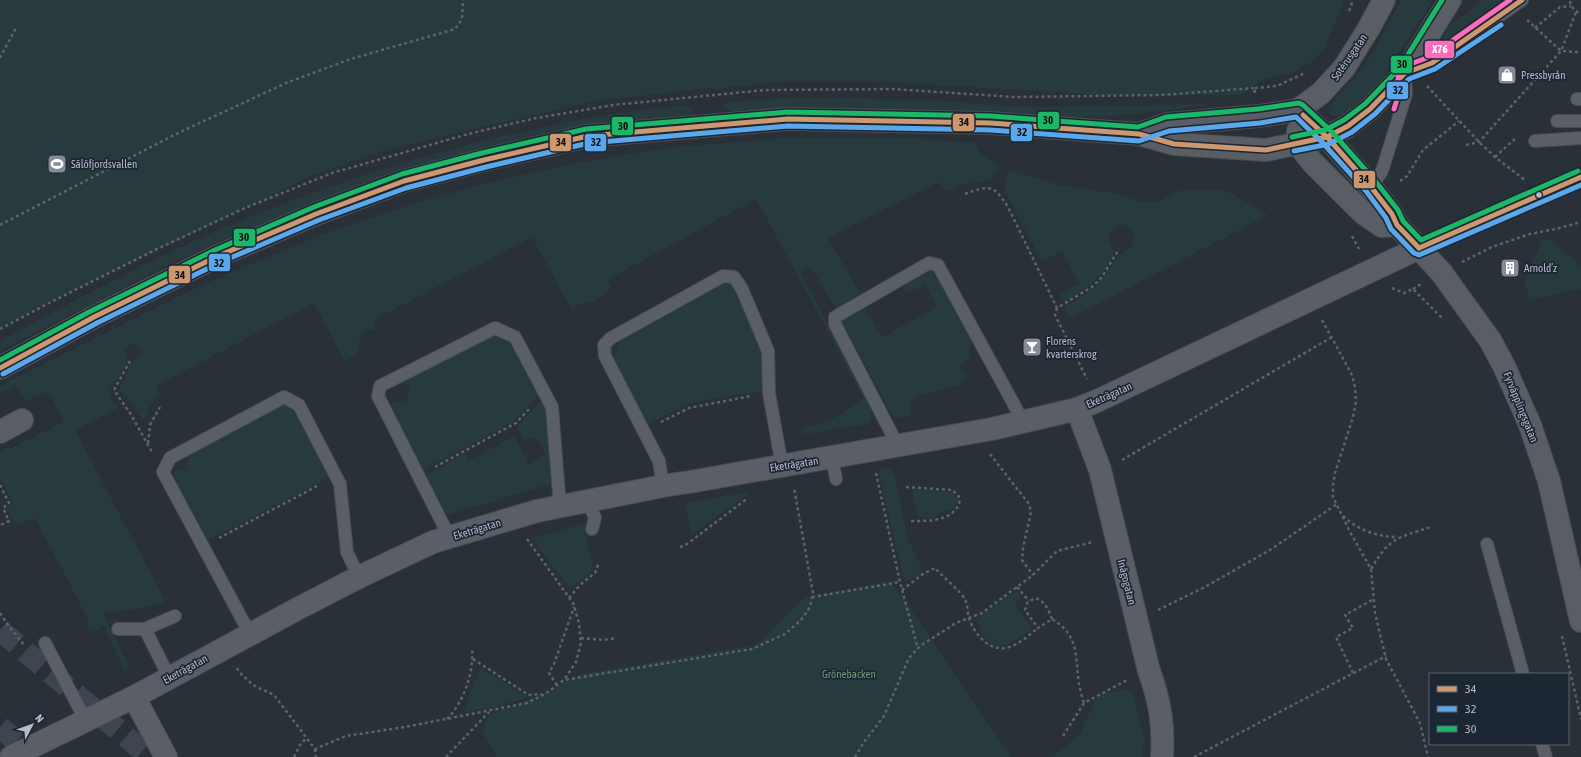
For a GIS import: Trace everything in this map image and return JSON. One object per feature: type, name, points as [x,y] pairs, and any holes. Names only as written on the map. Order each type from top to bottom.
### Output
[{"type":"street","name":"Sotérusgatan","points":[[0,368],[94,317],[204,263],[316,214],[404,181],[484,160],[588,136],[788,119],[990,123],[1139,134],[1174,144],[1255,150],[1266,150],[1327,137],[1348,126],[1370,109],[1405,73],[1450,0]]},
{"type":"street","name":"Sotérusgatan","points":[[1139,134],[1167,124],[1259,116],[1298,110],[1321,93],[1344,68],[1369,28],[1382,1]]},
{"type":"street","name":"Fyrväpplingsgatan","points":[[1298,110],[1327,137],[1371,187],[1392,214],[1397,225],[1441,272],[1490,340],[1504,366],[1530,425],[1550,481],[1581,621]]},
{"type":"street","points":[[1298,110],[1298,144],[1312,162],[1363,212],[1382,226],[1397,225]]},
{"type":"street","name":"Eketrägatan","points":[[11,757],[86,721],[359,577],[434,542],[537,511],[663,486],[787,474],[832,458],[1024,423],[1077,409],[1097,401],[1419,248]]},
{"type":"street","name":"Inägogatan","points":[[1077,409],[1100,470],[1149,671],[1158,697],[1163,740],[1162,757]]},
{"type":"street","points":[[0,432],[22,420]]},
{"type":"street","points":[[134,696],[166,757]]},
{"type":"lane","points":[[1371,187],[1382,171],[1406,94],[1405,73],[1432,63],[1522,0]]},
{"type":"lane","points":[[1557,121],[1581,121]]},
{"type":"lane","points":[[1534,141],[1581,138]]},
{"type":"lane","name":"Eketrägatan","points":[[1419,248],[1581,178]]},
{"type":"lane","points":[[898,446],[835,324],[835,317],[929,263],[938,265],[1024,423]]},
{"type":"lane","points":[[663,486],[659,461],[605,356],[604,345],[611,338],[723,276],[734,277],[742,289],[768,351],[768,393],[787,474]]},
{"type":"lane","points":[[450,538],[378,396],[380,386],[495,328],[515,337],[552,407],[560,507]]},
{"type":"lane","points":[[250,634],[163,472],[170,458],[284,397],[299,405],[340,484],[347,552],[359,577]]},
{"type":"lane","points":[[832,458],[836,479]]},
{"type":"lane","points":[[588,502],[594,518],[592,529]]},
{"type":"lane","points":[[1487,544],[1523,673]]},
{"type":"lane","points":[[118,629],[145,629],[175,616]]},
{"type":"lane","points":[[145,629],[169,677]]},
{"type":"lane","points":[[45,643],[86,721]]},
{"type":"lane","points":[[1542,745],[1546,757]]},
{"type":"path","points":[[0,225],[176,134],[286,83],[351,59],[455,29],[462,19],[463,0]]},
{"type":"path","points":[[1348,14],[1353,0]]},
{"type":"path","points":[[1570,1],[1571,6],[1576,12],[1581,14]]},
{"type":"path","points":[[1535,28],[1560,7],[1571,6]]},
{"type":"path","points":[[1466,144],[1479,142],[1560,51],[1576,12]]},
{"type":"path","points":[[1526,19],[1560,51],[1581,51]]},
{"type":"path","points":[[0,58],[17,26]]},
{"type":"path","points":[[1259,116],[1254,88],[1277,86],[1301,75],[1308,70]]},
{"type":"path","points":[[1427,86],[1479,142],[1495,157],[1528,183]]},
{"type":"path","points":[[1395,184],[1407,176],[1424,150],[1459,121]]},
{"type":"path","points":[[965,194],[987,188],[999,192],[1008,207],[1058,308]]},
{"type":"path","points":[[1351,233],[1360,251],[1387,284],[1404,293],[1441,272],[1492,247],[1530,234],[1581,222]]},
{"type":"path","points":[[1083,384],[1089,382],[1055,315],[1058,308],[1092,287],[1102,277],[1119,249]]},
{"type":"path","points":[[1413,289],[1444,321]]},
{"type":"path","points":[[1319,314],[1352,375],[1355,387],[1356,401],[1353,417],[1334,473],[1332,485],[1333,497],[1370,569],[1376,614],[1386,656],[1420,723],[1428,757]]},
{"type":"path","points":[[1120,461],[1332,337]]},
{"type":"path","points":[[130,361],[114,390],[130,413],[163,472]]},
{"type":"path","points":[[419,476],[516,423],[545,392]]},
{"type":"path","points":[[644,430],[689,408],[768,393]]},
{"type":"path","points":[[148,446],[150,424],[160,407]]},
{"type":"path","points":[[989,454],[1029,504],[1031,512],[1023,548],[1022,560],[1033,575]]},
{"type":"path","points":[[874,468],[900,582],[918,649]]},
{"type":"path","points":[[564,680],[752,649],[785,634],[801,620],[810,607],[812,597],[809,563],[787,474]]},
{"type":"path","points":[[203,547],[336,476]]},
{"type":"path","points":[[0,486],[9,503],[2,508],[9,521],[0,526]]},
{"type":"path","points":[[906,486],[952,490],[958,495],[960,500],[956,509],[938,521],[910,521]]},
{"type":"path","points":[[680,547],[687,544],[750,496]]},
{"type":"path","points":[[1155,612],[1252,561],[1336,504]]},
{"type":"path","points":[[1340,512],[1358,528],[1367,532],[1387,538],[1399,538]]},
{"type":"path","points":[[1370,569],[1390,542],[1431,528]]},
{"type":"path","points":[[855,757],[864,742],[884,716],[909,658],[918,649],[956,623],[982,613],[1033,575],[1057,551],[1104,539],[1116,534]]},
{"type":"path","points":[[315,749],[346,736],[446,720],[527,703],[544,694],[564,680],[576,662],[581,643],[579,623],[574,606],[526,538]]},
{"type":"path","points":[[569,598],[581,584],[595,573],[599,562]]},
{"type":"path","points":[[902,590],[923,574],[935,568],[965,600],[969,618],[978,635],[987,644],[995,648],[1004,649],[1012,646],[1052,619]]},
{"type":"path","points":[[812,597],[900,582]]},
{"type":"path","points":[[1017,587],[1029,601]]},
{"type":"path","points":[[1038,628],[1025,610],[1027,603],[1035,598],[1040,599],[1046,606],[1052,619],[1062,627],[1071,638],[1076,648],[1079,685],[1084,702]]},
{"type":"path","points":[[1353,673],[1336,637],[1353,628],[1346,615],[1374,599]]},
{"type":"path","points":[[557,685],[549,673],[554,664],[574,606]]},
{"type":"path","points":[[1561,632],[1581,719]]},
{"type":"path","points":[[581,638],[603,640],[617,638]]},
{"type":"path","points":[[446,720],[455,711],[461,701],[473,659],[472,648]]},
{"type":"path","points":[[1194,757],[1386,656]]},
{"type":"path","points":[[473,659],[530,695],[544,694]]},
{"type":"path","points":[[235,664],[239,672],[253,685],[274,695],[315,749],[316,757]]},
{"type":"path","points":[[1063,736],[1084,702],[1149,671]]},
{"type":"path","points":[[446,757],[489,711]]},
{"type":"path","points":[[294,757],[298,747],[306,739]]},
{"type":"green space","points":[[0,0],[1345,0],[1324,49],[1309,64],[1291,73],[1264,79],[1240,95],[1106,95],[883,82],[778,82],[595,101],[385,150],[316,174],[42,305],[0,328]]},
{"type":"green space","points":[[1401,0],[1433,0],[1383,77],[1375,86],[1342,116],[1336,117],[1330,115],[1328,108],[1356,76],[1372,54]]},
{"type":"green space","points":[[1480,0],[1508,0],[1451,45],[1446,48],[1441,45],[1441,41],[1452,23],[1471,10]]},
{"type":"green space","points":[[834,98],[947,101],[1013,107],[1142,106],[1203,103],[1205,106],[1124,115],[1055,118],[846,109],[732,111],[725,108],[724,105],[726,102],[774,99]]},
{"type":"green space","points":[[690,106],[693,110],[692,113],[687,116],[630,123],[337,194],[216,243],[164,267],[0,351],[0,341],[95,290],[191,242],[294,199],[408,161],[485,140],[563,123],[609,115],[655,108]]},
{"type":"green space","points":[[802,137],[897,137],[975,143],[980,153],[1000,168],[991,179],[959,186],[946,192],[939,182],[828,238],[860,293],[837,311],[815,273],[808,268],[801,270],[801,273],[865,392],[872,411],[871,420],[869,423],[861,426],[844,427],[807,434],[801,432],[801,430],[830,420],[864,399],[756,199],[607,280],[611,288],[596,301],[580,304],[572,311],[532,237],[374,320],[377,329],[371,329],[363,333],[359,343],[358,353],[345,362],[314,303],[156,386],[160,395],[150,406],[142,421],[133,406],[119,390],[131,364],[142,353],[142,350],[132,343],[124,348],[128,363],[114,384],[109,395],[118,408],[75,430],[166,602],[136,609],[103,613],[129,667],[124,670],[104,626],[89,633],[87,617],[35,518],[17,525],[6,509],[13,503],[0,477],[0,452],[9,447],[10,449],[64,422],[48,391],[26,401],[16,385],[0,393],[0,386],[183,294],[326,233],[424,200],[496,181],[571,164],[666,148]]},
{"type":"green space","points":[[1010,170],[1059,185],[1119,194],[1145,203],[1161,200],[1181,190],[1222,190],[1235,195],[1268,215],[1071,318],[1066,310],[1066,306],[1079,299],[1095,287],[1119,255],[1130,249],[1134,241],[1133,233],[1131,229],[1120,224],[1110,232],[1108,241],[1114,251],[1106,268],[1101,275],[1087,287],[1064,302],[1059,295],[1079,284],[1062,251],[1042,262],[1005,191],[1006,174]]},
{"type":"green space","points":[[1542,240],[1551,240],[1581,266],[1581,289],[1530,300],[1524,282]]},
{"type":"green space","points":[[931,266],[972,342],[969,348],[971,358],[959,365],[967,379],[958,386],[916,396],[911,401],[910,415],[906,418],[894,417],[839,317],[861,301],[882,337],[937,307],[925,284],[906,294],[898,278]]},
{"type":"green space","points":[[727,282],[734,285],[767,340],[762,391],[699,401],[684,406],[648,424],[616,365],[615,356],[621,340],[627,334]]},
{"type":"green space","points":[[492,331],[511,338],[544,389],[514,421],[422,471],[391,412],[393,402],[406,403],[410,388],[401,382],[402,378]]},
{"type":"green space","points":[[277,399],[290,402],[334,469],[325,480],[208,540],[177,483],[174,471],[184,469],[189,457],[180,452]]},
{"type":"green space","points":[[542,399],[547,414],[550,484],[447,515],[424,476],[465,454],[468,461],[514,436],[527,460],[525,461],[527,465],[545,455],[536,438],[524,440],[517,427]]},
{"type":"green space","points":[[889,467],[896,481],[908,541],[915,552],[921,568],[921,573],[905,583],[879,475],[879,469]]},
{"type":"green space","points":[[912,489],[951,492],[958,499],[957,504],[951,509],[943,511],[930,519],[919,517]]},
{"type":"green space","points":[[748,492],[748,494],[691,535],[685,503]]},
{"type":"green space","points":[[584,523],[593,571],[570,588],[541,551],[534,538]]},
{"type":"green space","name":"Grönebacken","points":[[889,581],[900,593],[1011,757],[497,757],[482,731],[489,715],[547,692],[581,674],[756,645],[804,598]]},
{"type":"green space","points":[[1016,591],[1021,595],[1021,598],[1015,604],[1032,629],[1008,644],[999,646],[989,642],[981,633],[979,622],[980,616]]},
{"type":"green space","points":[[481,668],[520,693],[530,697],[491,708],[464,712],[469,695]]},
{"type":"green space","points":[[1132,690],[1144,737],[1142,757],[1051,757],[1079,736],[1099,693]]},
{"type":"tunnel","points":[[0,630],[150,757]]},
{"type":"tunnel","points":[[0,727],[35,757]]},
{"type":"transit line","name":"30","points":[[1292,137],[1325,130],[1344,120],[1365,104],[1399,69],[1442,0]]},
{"type":"transit line","name":"X76","points":[[1394,109],[1399,93],[1398,73],[1400,68],[1429,57],[1510,0]]},
{"type":"transit line","name":"34","points":[[0,368],[94,317],[218,256],[316,214],[404,181],[484,160],[588,136],[788,119],[990,123],[1139,134],[1174,144],[1266,150],[1327,137],[1348,126],[1370,109],[1405,73],[1432,63],[1522,0]]},
{"type":"transit line","name":"32","points":[[1294,151],[1329,144],[1352,132],[1375,114],[1409,79],[1435,69],[1501,25]]},
{"type":"transit line","name":"30","points":[[0,360],[91,311],[215,250],[314,207],[402,174],[482,153],[586,129],[788,112],[990,116],[1138,127],[1166,117],[1258,109],[1299,103],[1332,132],[1376,182],[1398,210],[1403,221],[1421,240],[1578,171]]},
{"type":"transit line","name":"34","points":[[1303,115],[1327,137],[1371,187],[1392,214],[1397,225],[1419,248]]},
{"type":"transit line","name":"32","points":[[3,374],[97,323],[221,262],[319,220],[406,188],[486,167],[589,143],[788,126],[990,130],[1139,141],[1169,131],[1260,123],[1296,117],[1322,142],[1366,191],[1386,218],[1391,229],[1414,253],[1419,255],[1581,185]]},
{"type":"transit line","name":"34","points":[[1419,248],[1581,177]]},
{"type":"place","name":"Pressbyrån","points":[[1507,75]]},
{"type":"place","name":"Sälöfjordsvallen","points":[[57,164]]},
{"type":"place","name":"Arnold’z","points":[[1510,268]]},
{"type":"place","name":"Florens kvarterskrog","points":[[1032,347]]}]
